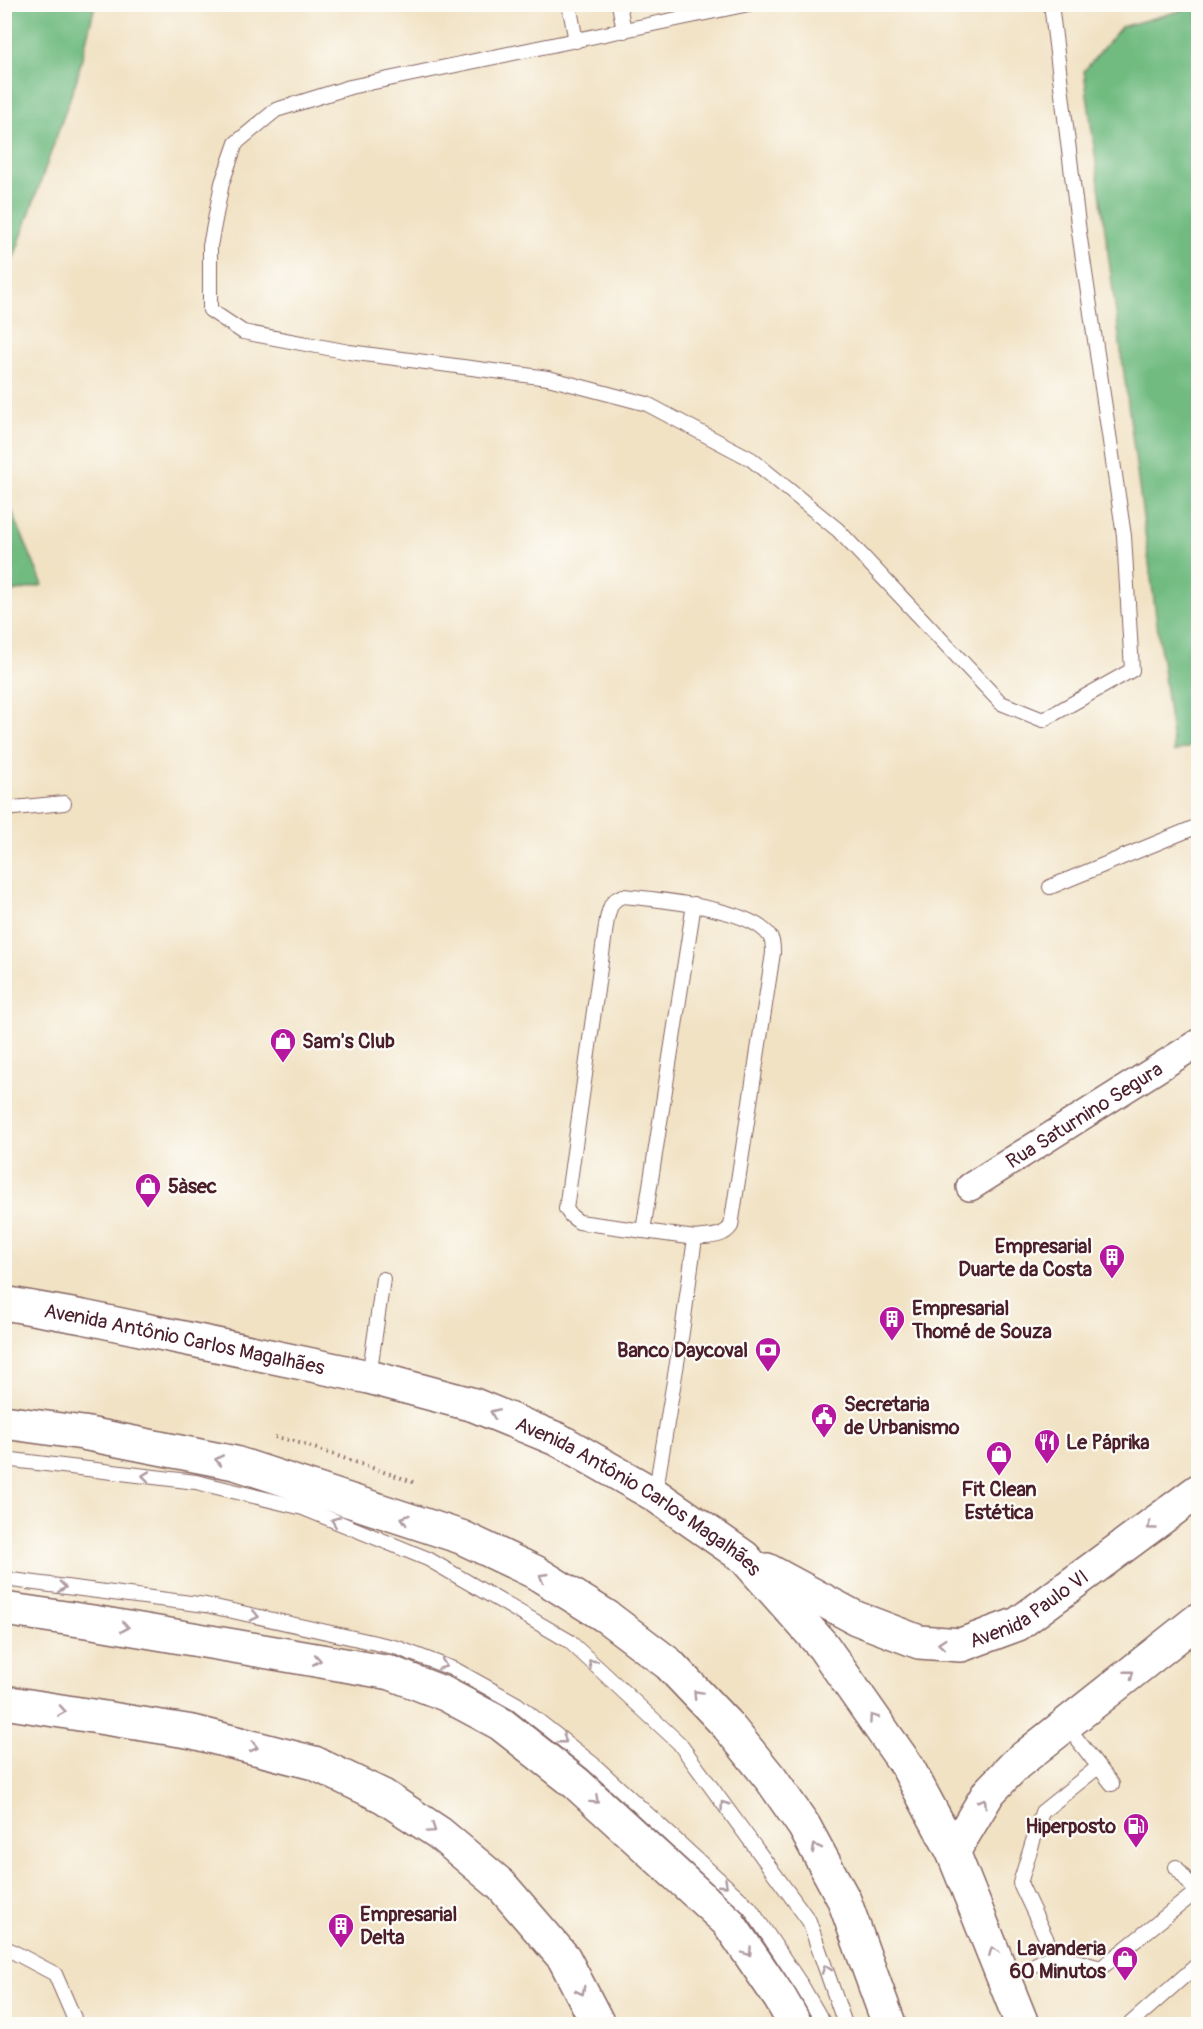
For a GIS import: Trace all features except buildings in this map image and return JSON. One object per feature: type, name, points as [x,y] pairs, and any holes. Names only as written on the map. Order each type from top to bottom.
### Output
[{"type":"main road","name":"Avenida Antônio Carlos Magalhães","points":[[4,1303],[83,1317],[369,1377],[474,1405],[559,1440],[655,1495],[744,1557],[823,1646],[907,1766],[953,1852],[1022,2025]]},
{"type":"main road","points":[[4,1422],[83,1433],[235,1463],[461,1537],[535,1572],[607,1617],[669,1664],[728,1726],[771,1779],[804,1826],[844,1900],[889,2025]]},
{"type":"main road","name":"Avenida Paulo VI","points":[[744,1557],[856,1618],[919,1642],[962,1646],[1018,1624],[1198,1491]]},
{"type":"main road","points":[[4,1609],[391,1672],[445,1694],[509,1714],[576,1783],[728,1922],[780,1998],[795,2025]]},
{"type":"main road","points":[[953,1852],[989,1792],[1016,1764],[1198,1620]]},
{"type":"main road","points":[[4,1702],[193,1732],[314,1762],[383,1796],[439,1833],[501,1885],[564,1958],[598,2025]]},
{"type":"street","name":"Rua Saturnino Segura","points":[[970,1187],[1198,1043]]},
{"type":"lane","points":[[569,4],[576,41]]},
{"type":"lane","points":[[619,4],[624,31]]},
{"type":"lane","points":[[749,4],[350,87],[276,110],[236,143],[222,183],[210,246],[210,310],[243,332],[349,352],[548,378],[647,404],[751,459],[838,530],[1001,703],[1043,720],[1132,670],[1124,536],[1079,232],[1051,4]]},
{"type":"lane","points":[[4,809],[64,803]]},
{"type":"lane","points":[[1050,887],[1198,826]]},
{"type":"lane","points":[[623,896],[694,904],[754,923],[769,934],[773,942],[731,1226],[727,1232],[720,1235],[695,1238],[643,1231],[579,1222],[566,1209],[607,918],[611,903],[615,898],[623,896]]},
{"type":"lane","points":[[643,1231],[694,904]]},
{"type":"lane","points":[[655,1495],[695,1238]]},
{"type":"lane","points":[[369,1377],[383,1279]]},
{"type":"lane","points":[[4,1458],[196,1482],[303,1508],[428,1559],[569,1641],[679,1743],[809,1921],[845,2025]]},
{"type":"lane","points":[[4,1579],[206,1605],[398,1648],[456,1670],[509,1714],[593,1764],[750,1908],[802,1986],[824,2025]]},
{"type":"lane","points":[[1066,1725],[1112,1784]]},
{"type":"lane","points":[[1054,1955],[1020,1883],[1042,1812],[1098,1767]]},
{"type":"lane","points":[[1005,1980],[1054,1955],[1101,1968],[1196,1892],[1176,1867]]},
{"type":"lane","points":[[4,1947],[55,1974],[74,2018],[72,2025]]},
{"type":"lane","points":[[1130,2025],[1198,1964]]},
{"type":"green space","points":[[5,4],[95,5],[77,78],[5,283]]},
{"type":"green space","points":[[1198,6],[1198,744],[1174,752],[1084,71],[1121,27]]},
{"type":"green space","points":[[5,495],[43,585],[4,594]]},
{"type":"place","name":"Sam's Club","points":[[283,1064]]},
{"type":"place","name":"5àsec","points":[[148,1209]]},
{"type":"place","name":"Empresarial Duarte da Costa","points":[[1112,1280]]},
{"type":"place","name":"Empresarial Thomé de Souza","points":[[892,1342]]},
{"type":"place","name":"Banco Daycoval","points":[[768,1373]]},
{"type":"place","name":"Secretaria de Urbanismo","points":[[824,1439]]},
{"type":"place","name":"Le Páprika","points":[[1047,1465]]},
{"type":"place","name":"Fit Clean Estética","points":[[999,1477]]},
{"type":"place","name":"Hiperposto","points":[[1136,1849]]},
{"type":"place","name":"Empresarial Delta","points":[[341,1949]]},
{"type":"place","name":"Lavanderia 60 Minutos","points":[[1125,1982]]}]
